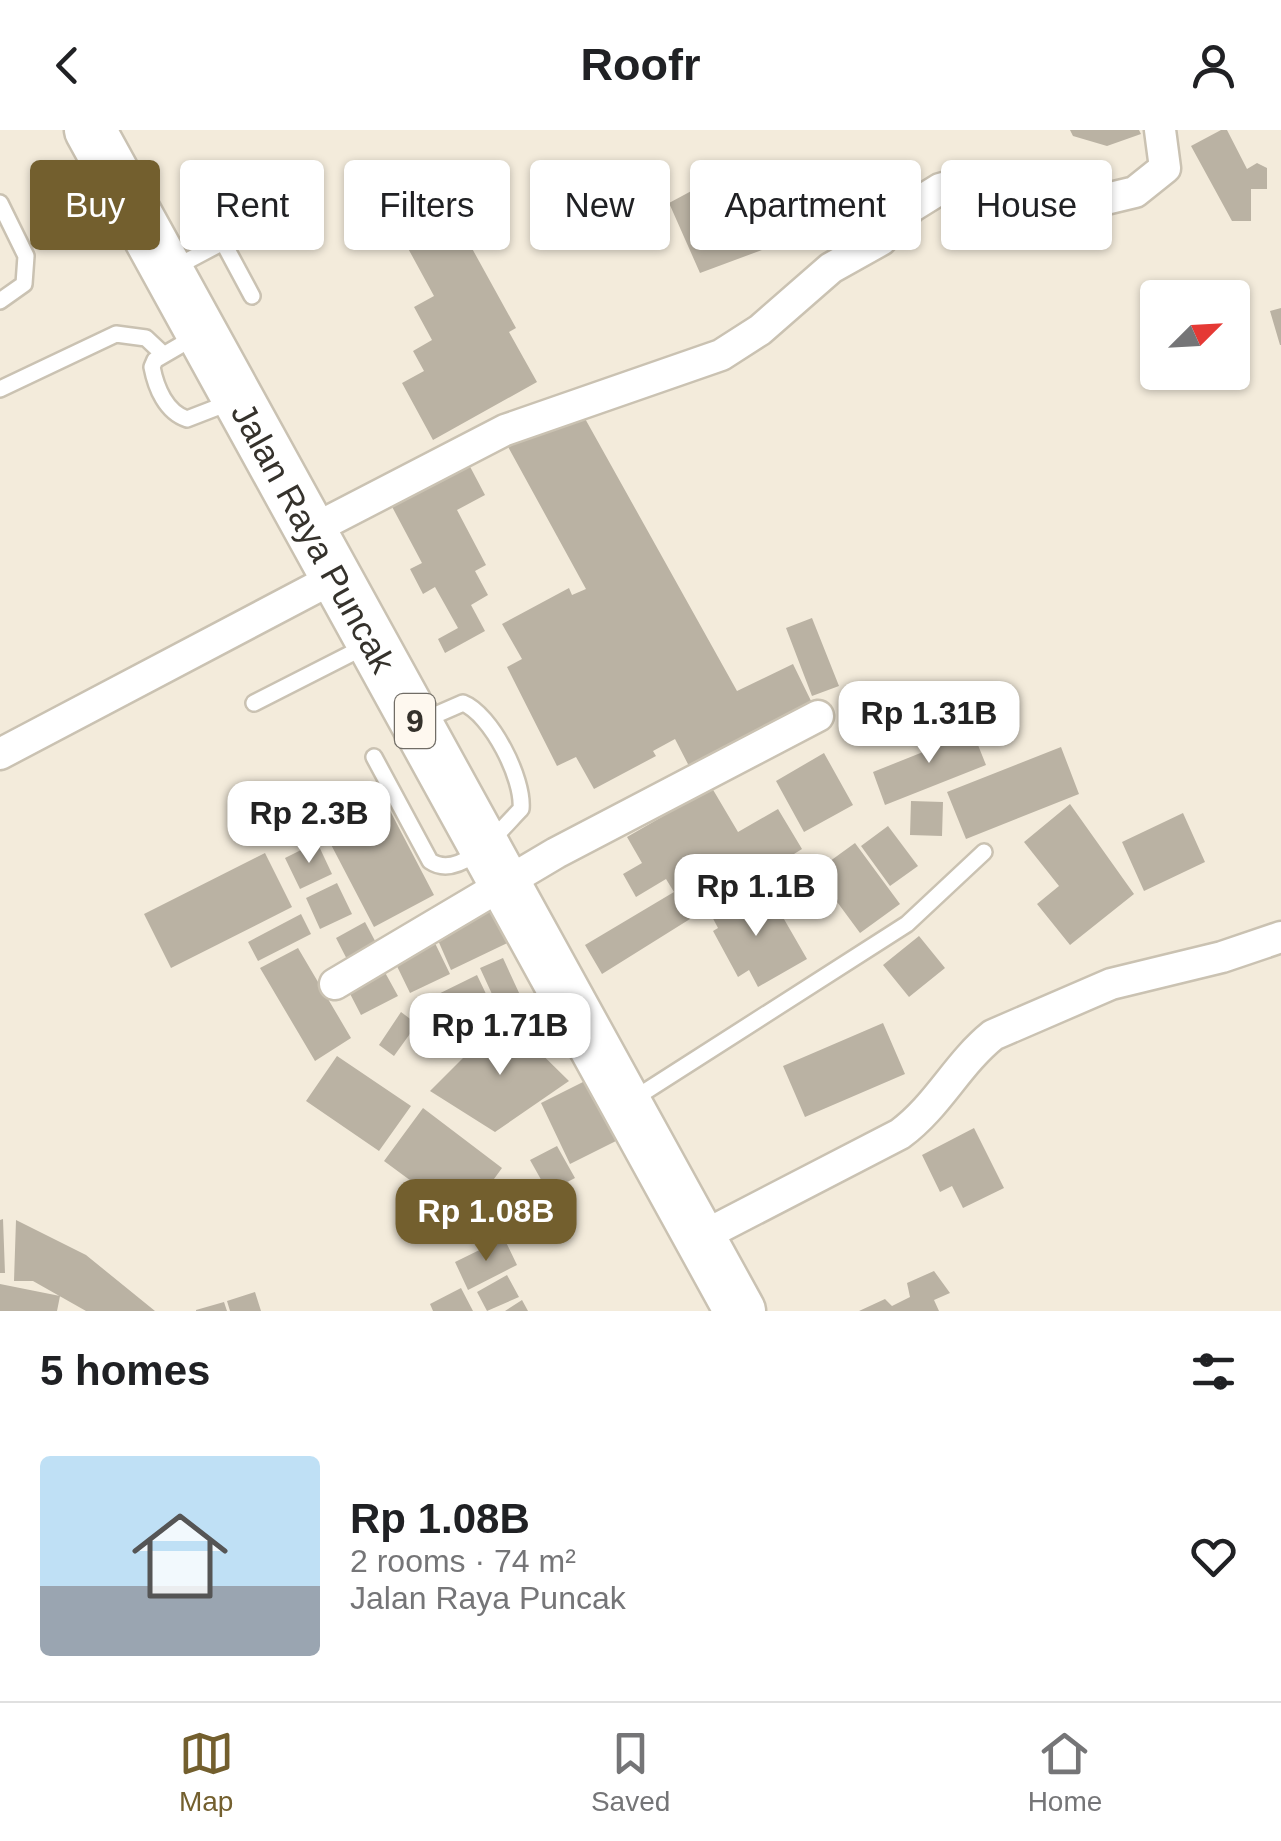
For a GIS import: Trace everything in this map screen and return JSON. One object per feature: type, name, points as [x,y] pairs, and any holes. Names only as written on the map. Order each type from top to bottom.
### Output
[{"type":"highway","name":"Jalan Raya Puncak","points":[[90,130],[168,271],[182,343],[237,399],[740,1311]]},
{"type":"street","points":[[310,532],[505,430],[721,355],[760,330],[832,268],[881,240],[912,207],[940,188],[1003,178],[1106,198],[1135,192],[1166,168],[1160,130]]},
{"type":"street","points":[[0,754],[334,578]]},
{"type":"street","points":[[335,984],[496,863],[818,716]]},
{"type":"street","points":[[701,1237],[900,1134],[920,1119],[977,1048],[994,1035],[1111,984],[1222,957],[1281,937]]},
{"type":"lane","points":[[0,203],[28,266],[24,284],[0,300]]},
{"type":"lane","points":[[168,271],[222,242],[252,296]]},
{"type":"lane","points":[[0,389],[116,334],[182,343]]},
{"type":"lane","points":[[254,702],[372,644]]},
{"type":"lane","points":[[374,757],[430,861],[447,867],[496,863]]},
{"type":"lane","points":[[628,1102],[891,936],[984,852]]},
{"type":"building","points":[[1070,130],[1139,130],[1141,134],[1107,146],[1073,136]]},
{"type":"building","points":[[1227,130],[1247,169],[1257,163],[1267,168],[1267,189],[1251,189],[1251,221],[1232,221],[1191,146]]},
{"type":"building","points":[[690,192],[690,250],[762,250],[700,273],[670,205]]},
{"type":"building","points":[[409,250],[473,250],[516,328],[509,332],[537,382],[433,440],[402,383],[424,371],[413,351],[432,340],[414,307],[434,296]]},
{"type":"building","points":[[1281,308],[1281,345],[1280,345],[1270,311]]},
{"type":"building","points":[[578,406],[737,691],[793,664],[814,707],[690,768],[675,739],[653,751],[656,756],[594,789],[576,757],[557,766],[507,667],[522,659],[502,624],[569,588],[572,595],[586,589],[506,443]]},
{"type":"building","points":[[466,459],[485,495],[457,510],[486,565],[475,571],[488,595],[471,605],[485,631],[445,653],[438,639],[458,628],[435,587],[423,594],[410,569],[422,563],[389,501]]},
{"type":"building","points":[[812,618],[839,686],[812,696],[786,628]]},
{"type":"building","points":[[945,726],[952,744],[974,735],[986,765],[885,805],[873,772],[928,750],[922,735]]},
{"type":"building","points":[[1061,747],[1079,794],[966,839],[947,792]]},
{"type":"building","points":[[824,753],[853,805],[804,832],[776,781]]},
{"type":"building","points":[[712,788],[738,832],[778,809],[802,849],[602,974],[585,945],[674,892],[666,879],[636,897],[623,874],[642,863],[627,837]]},
{"type":"building","points":[[911,801],[943,802],[942,836],[910,835]]},
{"type":"building","points":[[386,803],[434,895],[374,927],[326,835]]},
{"type":"building","points":[[1070,804],[1134,894],[1070,945],[1037,904],[1059,886],[1024,842]]},
{"type":"building","points":[[1183,813],[1205,862],[1144,891],[1122,842]]},
{"type":"building","points":[[888,826],[918,866],[890,886],[861,846]]},
{"type":"building","points":[[317,842],[332,874],[300,889],[285,858]]},
{"type":"building","points":[[855,843],[900,904],[860,933],[815,872]]},
{"type":"building","points":[[265,853],[292,907],[171,968],[144,914]]},
{"type":"building","points":[[337,883],[352,914],[320,929],[306,898]]},
{"type":"building","points":[[741,891],[753,911],[773,900],[807,959],[758,987],[749,970],[738,977],[713,931],[718,928],[708,909]]},
{"type":"building","points":[[500,894],[520,937],[451,970],[437,938]]},
{"type":"building","points":[[301,914],[311,934],[258,961],[248,942]]},
{"type":"building","points":[[365,922],[382,954],[352,969],[336,938]]},
{"type":"building","points":[[919,936],[945,968],[909,997],[883,965]]},
{"type":"building","points":[[433,939],[450,974],[410,993],[393,958]]},
{"type":"building","points":[[298,948],[351,1038],[315,1061],[260,968]]},
{"type":"building","points":[[503,958],[520,995],[497,1005],[480,968]]},
{"type":"building","points":[[382,967],[398,996],[361,1015],[346,986]]},
{"type":"building","points":[[477,975],[498,1019],[433,1051],[412,1007]]},
{"type":"building","points":[[401,1012],[417,1024],[394,1056],[379,1045]]},
{"type":"building","points":[[504,1017],[569,1081],[495,1132],[430,1091]]},
{"type":"building","points":[[883,1023],[905,1074],[805,1117],[783,1066]]},
{"type":"building","points":[[337,1056],[411,1106],[379,1151],[306,1101]]},
{"type":"building","points":[[599,1074],[618,1140],[570,1164],[541,1103]]},
{"type":"building","points":[[423,1108],[502,1168],[464,1220],[384,1161]]},
{"type":"building","points":[[974,1128],[1004,1188],[963,1208],[952,1186],[940,1192],[922,1155]]},
{"type":"building","points":[[557,1146],[575,1178],[548,1192],[530,1160]]},
{"type":"building","points":[[3,1219],[5,1273],[0,1273],[0,1220]]},
{"type":"building","points":[[16,1220],[86,1255],[155,1311],[86,1311],[33,1281],[14,1281]]},
{"type":"building","points":[[504,1238],[517,1265],[468,1290],[455,1262]]},
{"type":"building","points":[[934,1271],[950,1293],[934,1300],[939,1311],[859,1311],[885,1299],[892,1306],[910,1297],[907,1283]]},
{"type":"building","points":[[507,1275],[519,1297],[487,1311],[477,1292]]},
{"type":"building","points":[[0,1284],[60,1296],[57,1311],[0,1311]]},
{"type":"building","points":[[461,1288],[473,1311],[433,1311],[430,1304]]},
{"type":"building","points":[[255,1292],[261,1311],[230,1311],[227,1301]]},
{"type":"building","points":[[522,1300],[528,1311],[505,1311]]},
{"type":"building","points":[[224,1302],[227,1311],[196,1311],[196,1310]]}]
